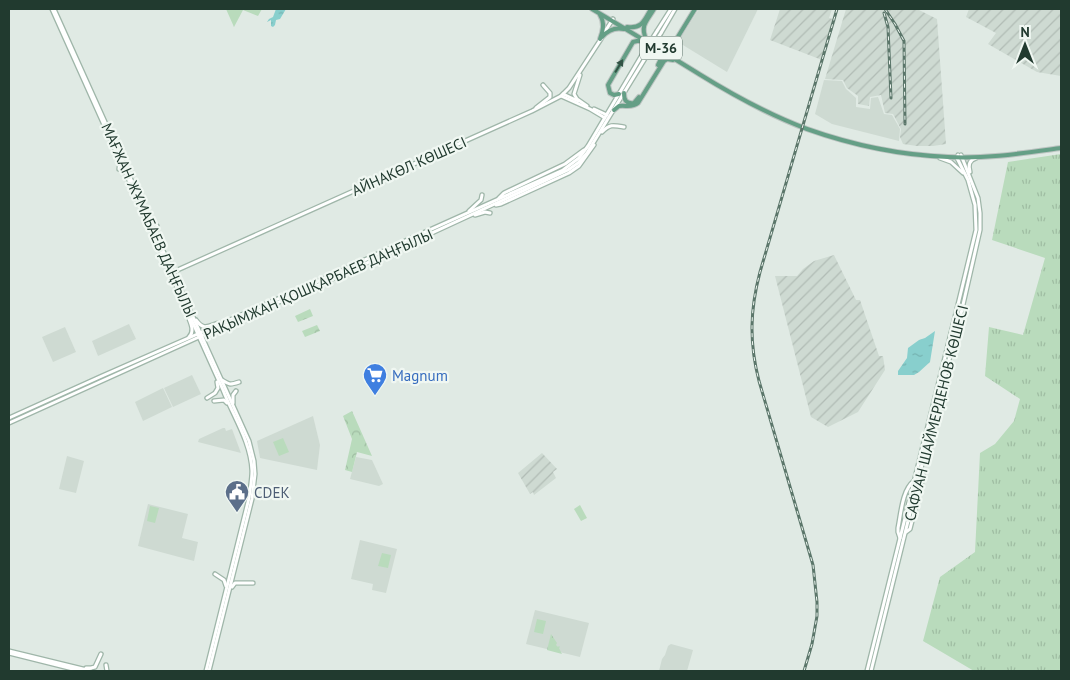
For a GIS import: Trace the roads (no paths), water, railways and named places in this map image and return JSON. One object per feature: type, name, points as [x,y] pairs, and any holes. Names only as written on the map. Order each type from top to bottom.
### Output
[{"type":"main road","name":"МАҒЖАН ЖҰМАБАЕВ ДАҢҒЫЛЫ","points":[[53,9],[173,272],[246,442],[252,471],[250,498],[231,576]]},
{"type":"main road","name":"МАҒЖАН ЖҰМАБАЕВ ДАҢҒЫЛЫ","points":[[53,9],[187,310],[249,440],[255,474],[252,499],[231,576]]},
{"type":"main road","name":"M-36","points":[[592,9],[597,10],[667,52],[725,89],[774,113],[834,136],[906,151],[977,158],[1061,147]]},
{"type":"main road","points":[[600,39],[612,29],[636,28],[640,26],[652,9]]},
{"type":"main road","points":[[619,94],[614,95],[610,92],[608,85],[633,42],[646,40],[644,26],[652,9]]},
{"type":"main road","name":"РАҚЫМЖАН ҚОШҚАРБАЕВ ДАҢҒЫЛЫ","points":[[659,32],[671,9]]},
{"type":"main road","name":"РАҚЫМЖАН ҚОШҚАРБАЕВ ДАҢҒЫЛЫ","points":[[9,418],[568,170],[582,158],[598,136],[619,94],[675,9]]},
{"type":"main road","points":[[667,52],[694,9]]},
{"type":"main road","points":[[597,10],[604,22],[600,39]]},
{"type":"main road","name":"АЙНАКӨЛ КӨШЕСІ","points":[[173,272],[478,135],[532,113],[570,88],[612,20]]},
{"type":"main road","name":"M-36","points":[[646,40],[678,62],[773,115],[807,129],[861,145],[935,156],[1004,154],[1061,147]]},
{"type":"main road","points":[[624,93],[625,102],[634,103],[638,99],[661,60],[661,52],[656,48]]},
{"type":"main road","name":"РАҚЫМЖАН ҚОШҚАРБАЕВ ДАҢҒЫЛЫ","points":[[9,423],[199,333],[341,275],[498,199],[563,170],[579,158],[614,110],[647,51]]},
{"type":"main road","points":[[614,110],[619,106],[630,106],[638,103],[664,61],[670,59],[678,62]]},
{"type":"main road","points":[[581,70],[574,94],[577,99],[607,118]]},
{"type":"main road","points":[[532,113],[550,97],[550,93],[543,86]]},
{"type":"main road","points":[[562,95],[588,106]]},
{"type":"main road","points":[[562,95],[607,118]]},
{"type":"main road","points":[[518,113],[526,114]]},
{"type":"main road","points":[[598,136],[606,127],[612,125],[624,127]]},
{"type":"main road","points":[[478,135],[484,128]]},
{"type":"main road","points":[[108,129],[114,131]]},
{"type":"main road","points":[[935,156],[951,162],[965,174]]},
{"type":"main road","name":"САФУАН ШАЙМЕРДЕНОВ КӨШЕСІ","points":[[866,671],[976,230],[975,205],[959,156]]},
{"type":"main road","name":"САФУАН ШАЙМЕРДЕНОВ КӨШЕСІ","points":[[871,671],[960,318],[980,230],[978,198],[970,175],[959,156]]},
{"type":"main road","points":[[970,175],[970,162],[972,159],[977,158]]},
{"type":"main road","points":[[119,169],[120,160]]},
{"type":"main road","points":[[468,214],[481,200],[482,195]]},
{"type":"main road","points":[[468,214],[490,213]]},
{"type":"main road","points":[[156,236],[157,226]]},
{"type":"main road","points":[[205,254],[214,254]]},
{"type":"main road","points":[[190,265],[195,258]]},
{"type":"main road","points":[[187,310],[193,332],[189,338]]},
{"type":"main road","points":[[192,315],[204,327],[227,322]]},
{"type":"main road","points":[[207,398],[218,388],[214,370]]},
{"type":"main road","points":[[221,380],[228,384],[239,382]]},
{"type":"main road","points":[[234,406],[233,395],[236,391]]},
{"type":"main road","points":[[214,401],[224,400],[232,411]]},
{"type":"main road","points":[[215,574],[224,580],[226,589]]},
{"type":"main road","points":[[207,671],[226,589],[231,576]]},
{"type":"main road","points":[[228,597],[231,576]]},
{"type":"main road","points":[[207,671],[232,586],[235,583],[253,583]]},
{"type":"main road","points":[[9,652],[79,670],[92,671]]},
{"type":"main road","points":[[79,670],[94,668],[101,654]]},
{"type":"main road","points":[[106,665],[107,671]]},
{"type":"water","points":[[276,9],[286,9],[280,19],[276,20],[273,27],[271,26],[271,20],[267,22],[273,17]]},
{"type":"water","points":[[935,331],[930,362],[914,375],[898,375],[898,371],[907,358],[908,348]]},
{"type":"railway","points":[[804,671],[812,644],[817,616],[813,565],[759,381],[752,339],[752,326],[754,300],[760,272],[837,9]]},
{"type":"railway","points":[[885,9],[904,41],[905,124]]},
{"type":"railway","points":[[884,13],[888,27],[891,98]]},
{"type":"place","name":"Magnum","points":[[375,396]]},
{"type":"place","name":"CDEK","points":[[237,513]]}]
